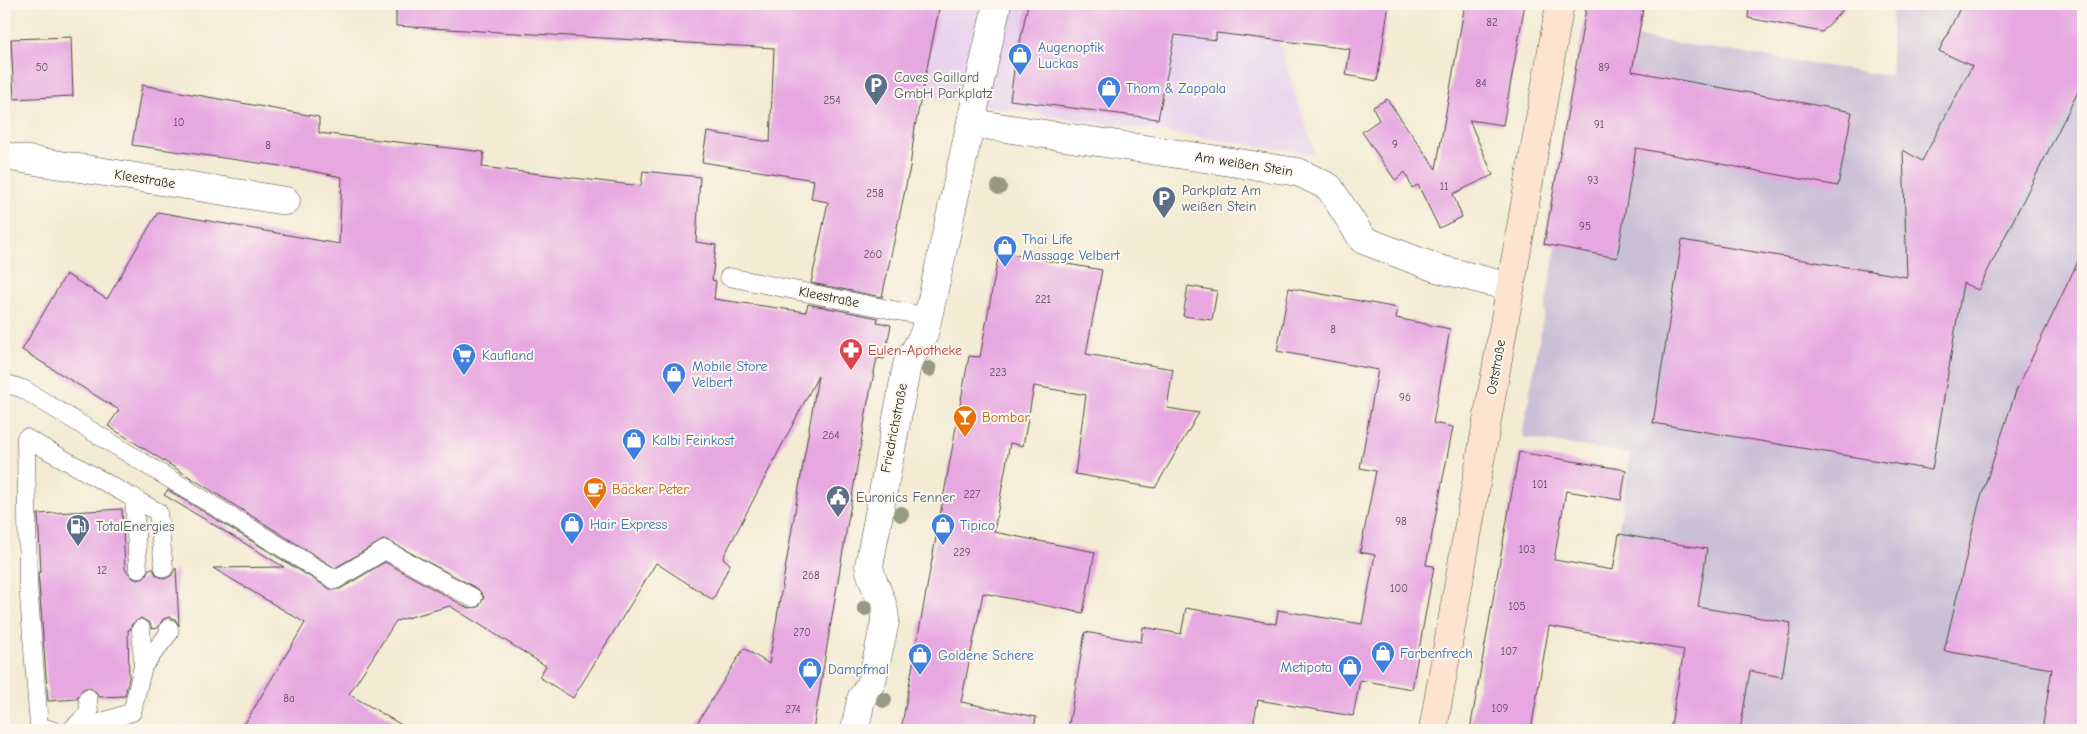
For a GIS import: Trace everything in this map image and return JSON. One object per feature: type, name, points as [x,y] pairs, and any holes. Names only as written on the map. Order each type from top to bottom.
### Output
[{"type":"main road","name":"Oststraße","points":[[1432,730],[1560,4]]},
{"type":"street","name":"Friedrichstraße","points":[[855,730],[861,699],[872,680],[886,614],[871,579],[869,566],[907,365],[924,334],[996,4]]},
{"type":"street","name":"Am weißen Stein","points":[[974,110],[1298,172],[1329,187],[1363,240],[1436,268],[1510,287]]},
{"type":"street","name":"Kleestraße","points":[[4,156],[286,201]]},
{"type":"lane","name":"Kleestraße","points":[[729,277],[928,317]]},
{"type":"lane","points":[[4,383],[23,389],[335,580],[385,550],[473,598]]},
{"type":"lane","points":[[52,730],[39,726],[31,584],[26,438],[158,512],[164,568]]},
{"type":"lane","points":[[134,497],[138,569]]},
{"type":"lane","points":[[143,666],[170,634],[169,628]]},
{"type":"lane","points":[[79,730],[132,712],[143,666],[141,629]]},
{"type":"lane","points":[[70,730],[89,713],[88,698]]},
{"type":"shaded area","points":[[804,4],[1267,4],[1315,154],[833,84],[805,37]]},
{"type":"shaded area","points":[[1892,4],[2083,4],[2083,730],[1724,730],[1671,722],[1683,650],[1556,628],[1567,562],[1613,570],[1630,454],[1522,437],[1556,246],[1617,257],[1637,142],[1626,107],[1638,37],[1891,76]]},
{"type":"building","points":[[396,4],[940,4],[915,127],[910,167],[882,297],[811,283],[828,202],[811,199],[814,180],[702,162],[707,132],[770,142],[774,48],[396,26]]},
{"type":"building","points":[[1028,4],[1389,4],[1377,81],[1346,75],[1350,49],[1216,33],[1216,40],[1175,35],[1158,119],[1010,100],[1014,70]]},
{"type":"building","points":[[1465,4],[1525,4],[1503,125],[1469,120],[1493,175],[1453,194],[1462,217],[1439,228],[1418,185],[1412,188],[1405,172],[1395,180],[1362,132],[1379,120],[1373,107],[1387,99],[1436,169]]},
{"type":"building","points":[[1587,4],[1644,4],[1632,71],[1852,112],[1838,186],[1636,148],[1617,258],[1544,244]]},
{"type":"building","points":[[1749,4],[1848,4],[1822,32],[1748,18]]},
{"type":"building","points":[[1962,4],[2083,4],[2083,82],[1978,290],[1963,283],[1932,470],[1653,423],[1682,240],[1907,277],[1903,150],[1922,161],[1972,66],[1939,51]]},
{"type":"building","points":[[71,37],[73,96],[14,99],[11,39]]},
{"type":"building","points":[[142,85],[319,117],[319,133],[484,152],[482,167],[641,186],[643,171],[700,177],[696,242],[716,245],[712,280],[716,281],[714,299],[806,312],[808,304],[878,318],[877,322],[891,325],[884,359],[877,358],[867,407],[813,730],[693,730],[744,648],[769,664],[818,376],[723,558],[730,564],[713,600],[656,563],[573,698],[539,677],[546,666],[450,606],[396,621],[349,694],[410,730],[241,730],[305,623],[213,568],[284,567],[164,495],[168,490],[330,589],[340,589],[385,562],[468,608],[479,607],[484,597],[478,589],[385,539],[335,568],[108,426],[119,410],[22,350],[66,274],[107,299],[158,212],[339,244],[342,177],[301,169],[132,145]]},
{"type":"building","points":[[2083,251],[2083,730],[2042,730],[2052,669],[1944,651],[1979,503],[2016,391]]},
{"type":"building","points":[[999,252],[1102,270],[1086,354],[1173,369],[1167,408],[1199,413],[1155,488],[1075,474],[1086,395],[1034,386],[1023,446],[1010,443],[994,532],[1095,552],[1083,613],[983,593],[961,702],[1036,717],[1034,730],[901,730],[969,356],[980,357]]},
{"type":"building","points":[[1188,286],[1217,291],[1212,320],[1183,316]]},
{"type":"building","points":[[1289,288],[1398,308],[1396,318],[1450,329],[1433,423],[1453,427],[1426,565],[1434,566],[1412,689],[1360,680],[1353,716],[1258,700],[1252,730],[1068,730],[1085,632],[1141,642],[1143,627],[1181,634],[1186,608],[1276,624],[1278,610],[1362,624],[1375,555],[1360,552],[1376,471],[1360,468],[1378,370],[1277,351]]},
{"type":"building","points":[[1519,452],[1626,470],[1621,500],[1566,491],[1554,560],[1613,570],[1619,534],[1707,549],[1698,607],[1791,623],[1782,677],[1750,671],[1740,730],[1670,730],[1684,650],[1549,626],[1531,730],[1470,730]]},
{"type":"building","points":[[122,509],[125,569],[133,578],[138,580],[144,578],[149,569],[153,568],[156,575],[165,579],[171,576],[176,568],[179,626],[175,619],[169,617],[163,619],[158,628],[152,629],[150,623],[141,618],[132,624],[130,630],[128,630],[129,678],[125,696],[99,697],[96,692],[88,687],[82,690],[77,699],[48,701],[38,573],[41,572],[38,514]]},
{"type":"place","name":"Augenoptik Luckas","points":[[1020,76]]},
{"type":"place","name":"Caves Gaillard GmbH Parkplatz","points":[[876,106]]},
{"type":"place","name":"Thom & Zappala","points":[[1109,109]]},
{"type":"place","name":"Parkplatz Am weißen Stein","points":[[1164,219]]},
{"type":"place","name":"Thai Life Massage Velbert","points":[[1005,268]]},
{"type":"place","name":"Eulen-Apotheke","points":[[851,371]]},
{"type":"place","name":"Kaufland","points":[[464,376]]},
{"type":"place","name":"Mobile Store Velbert","points":[[674,395]]},
{"type":"place","name":"Bombar","points":[[965,438]]},
{"type":"place","name":"Kalbi Feinkost","points":[[634,461]]},
{"type":"place","name":"Bäcker Peter","points":[[595,510]]},
{"type":"place","name":"Euronics Fenner","points":[[838,518]]},
{"type":"place","name":"Hair Express","points":[[572,545]]},
{"type":"place","name":"Tipico","points":[[943,546]]},
{"type":"place","name":"TotalEnergies","points":[[78,547]]},
{"type":"place","name":"Farbenfrech","points":[[1383,674]]},
{"type":"place","name":"Goldene Schere","points":[[920,676]]},
{"type":"place","name":"Metipota","points":[[1350,688]]},
{"type":"place","name":"Dampfmal","points":[[810,690]]}]
